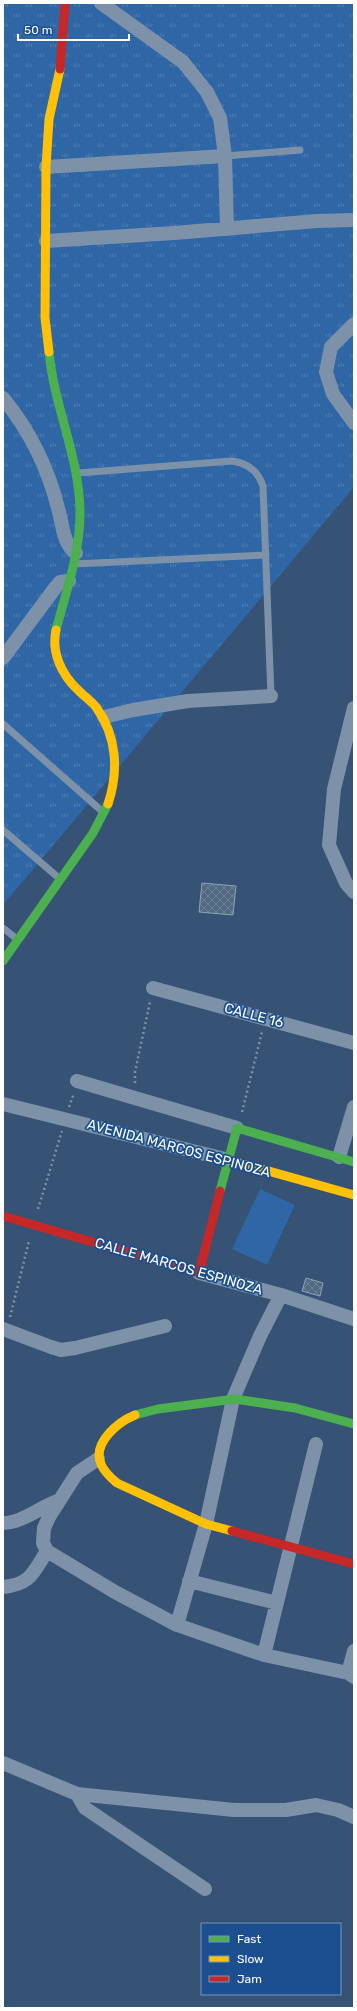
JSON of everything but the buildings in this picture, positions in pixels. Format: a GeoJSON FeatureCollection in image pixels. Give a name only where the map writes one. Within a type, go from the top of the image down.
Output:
{"type":"FeatureCollection","features":[{"type":"Feature","properties":{"kind":"street"},"geometry":{"type":"LineString","coordinates":[[3,960],[19,941],[104,814],[112,795],[116,773],[113,740],[104,717],[64,673],[56,658],[55,635],[75,558],[80,513],[76,473],[51,376],[45,318],[46,167],[49,119],[60,67],[65,3]]}},
{"type":"Feature","properties":{"kind":"street"},"geometry":{"type":"LineString","coordinates":[[101,3],[183,62],[196,76],[207,92],[220,118],[225,156],[227,229]]}},
{"type":"Feature","properties":{"kind":"street"},"geometry":{"type":"LineString","coordinates":[[46,167],[225,156]]}},
{"type":"Feature","properties":{"kind":"street"},"geometry":{"type":"LineString","coordinates":[[46,241],[227,229],[317,221],[354,220]]}},
{"type":"Feature","properties":{"kind":"street"},"geometry":{"type":"LineString","coordinates":[[354,324],[330,347],[326,372],[333,394],[354,423]]}},
{"type":"Feature","properties":{"kind":"street"},"geometry":{"type":"LineString","coordinates":[[3,398],[16,414],[38,452],[54,494],[65,538],[75,558]]}},
{"type":"Feature","properties":{"kind":"street"},"geometry":{"type":"LineString","coordinates":[[3,658],[60,582],[69,581]]}},
{"type":"Feature","properties":{"kind":"street"},"geometry":{"type":"LineString","coordinates":[[104,717],[134,710],[188,701],[271,696]]}},
{"type":"Feature","properties":{"kind":"street"},"geometry":{"type":"LineString","coordinates":[[354,708],[334,789],[329,845],[346,883],[354,892]]}},
{"type":"Feature","properties":{"kind":"street","name":"CALLE 16"},"geometry":{"type":"LineString","coordinates":[[153,988],[354,1043]]}},
{"type":"Feature","properties":{"kind":"street"},"geometry":{"type":"LineString","coordinates":[[77,1081],[354,1162]]}},
{"type":"Feature","properties":{"kind":"street","name":"AVENIDA MARCOS ESPINOZA"},"geometry":{"type":"LineString","coordinates":[[3,1104],[66,1118],[229,1160],[354,1195]]}},
{"type":"Feature","properties":{"kind":"street"},"geometry":{"type":"LineString","coordinates":[[339,1157],[354,1107]]}},
{"type":"Feature","properties":{"kind":"street"},"geometry":{"type":"LineString","coordinates":[[199,1273],[237,1128]]}},
{"type":"Feature","properties":{"kind":"street","name":"CALLE MARCOS ESPINOZA"},"geometry":{"type":"LineString","coordinates":[[3,1216],[199,1273],[281,1295],[354,1319]]}},
{"type":"Feature","properties":{"kind":"street"},"geometry":{"type":"LineString","coordinates":[[177,1625],[206,1524],[233,1399],[260,1336],[281,1295]]}},
{"type":"Feature","properties":{"kind":"street"},"geometry":{"type":"LineString","coordinates":[[5,1330],[61,1350],[165,1326]]}},
{"type":"Feature","properties":{"kind":"street"},"geometry":{"type":"LineString","coordinates":[[354,1424],[316,1412],[280,1405],[233,1399],[150,1410],[130,1416],[118,1423],[99,1447],[98,1459],[107,1474],[117,1483],[206,1524],[354,1564]]}},
{"type":"Feature","properties":{"kind":"street"},"geometry":{"type":"LineString","coordinates":[[264,1655],[316,1444]]}},
{"type":"Feature","properties":{"kind":"street"},"geometry":{"type":"LineString","coordinates":[[98,1459],[77,1473],[58,1501],[44,1528],[43,1543],[47,1551],[116,1592],[177,1625],[264,1655],[351,1675],[354,1651]]}},
{"type":"Feature","properties":{"kind":"street"},"geometry":{"type":"LineString","coordinates":[[3,1523],[25,1518],[43,1506],[58,1501]]}},
{"type":"Feature","properties":{"kind":"street"},"geometry":{"type":"LineString","coordinates":[[3,1587],[18,1586],[29,1578],[47,1551]]}},
{"type":"Feature","properties":{"kind":"street"},"geometry":{"type":"LineString","coordinates":[[190,1581],[277,1603]]}},
{"type":"Feature","properties":{"kind":"street"},"geometry":{"type":"LineString","coordinates":[[3,1763],[77,1794],[234,1810],[286,1810],[316,1806],[338,1810],[354,1817]]}},
{"type":"Feature","properties":{"kind":"street"},"geometry":{"type":"LineString","coordinates":[[77,1794],[85,1808],[205,1889]]}},
{"type":"Feature","properties":{"kind":"lane"},"geometry":{"type":"LineString","coordinates":[[225,156],[300,150]]}},
{"type":"Feature","properties":{"kind":"lane"},"geometry":{"type":"LineString","coordinates":[[76,473],[232,461],[248,465],[258,475],[264,486],[271,696]]}},
{"type":"Feature","properties":{"kind":"lane"},"geometry":{"type":"LineString","coordinates":[[75,558],[266,555]]}},
{"type":"Feature","properties":{"kind":"lane"},"geometry":{"type":"LineString","coordinates":[[3,724],[104,814]]}},
{"type":"Feature","properties":{"kind":"lane"},"geometry":{"type":"LineString","coordinates":[[3,830],[60,880]]}},
{"type":"Feature","properties":{"kind":"lane"},"geometry":{"type":"LineString","coordinates":[[3,928],[19,941]]}},
{"type":"Feature","properties":{"kind":"path"},"geometry":{"type":"LineString","coordinates":[[134,1098],[135,1072],[153,988]]}},
{"type":"Feature","properties":{"kind":"path"},"geometry":{"type":"LineString","coordinates":[[237,1128],[266,1018]]}},
{"type":"Feature","properties":{"kind":"path"},"geometry":{"type":"LineString","coordinates":[[5,1330],[33,1225],[77,1081]]}},
{"type":"Feature","properties":{"kind":"green space"},"geometry":{"type":"Polygon","coordinates":[[[3,3],[354,3],[354,487],[3,905],[3,3]]]}},
{"type":"Feature","properties":{"kind":"green space"},"geometry":{"type":"Polygon","coordinates":[[[260,1189],[295,1205],[267,1265],[232,1249],[260,1189]]]}},
{"type":"Feature","properties":{"kind":"traffic: fast"},"geometry":{"type":"LineString","coordinates":[[49,352],[56,393],[76,472],[80,513],[78,543],[75,558],[56,630]]}},
{"type":"Feature","properties":{"kind":"traffic: fast"},"geometry":{"type":"LineString","coordinates":[[3,961],[93,833],[108,804]]}},
{"type":"Feature","properties":{"kind":"traffic: fast"},"geometry":{"type":"LineString","coordinates":[[220,1191],[237,1128],[354,1162]]}},
{"type":"Feature","properties":{"kind":"traffic: fast"},"geometry":{"type":"LineString","coordinates":[[135,1415],[158,1409],[235,1399],[295,1408],[354,1424]]}},
{"type":"Feature","properties":{"kind":"traffic: slow"},"geometry":{"type":"LineString","coordinates":[[49,352],[45,318],[46,167],[49,119],[60,69]]}},
{"type":"Feature","properties":{"kind":"traffic: slow"},"geometry":{"type":"LineString","coordinates":[[56,630],[55,647],[59,663],[72,684],[96,707],[103,718],[112,742],[115,766],[112,792],[108,804]]}},
{"type":"Feature","properties":{"kind":"traffic: slow"},"geometry":{"type":"LineString","coordinates":[[229,1160],[354,1195]]}},
{"type":"Feature","properties":{"kind":"traffic: slow"},"geometry":{"type":"LineString","coordinates":[[135,1415],[114,1428],[103,1441],[100,1448],[99,1456],[102,1467],[110,1477],[117,1483],[206,1524],[232,1531]]}},
{"type":"Feature","properties":{"kind":"traffic: jam"},"geometry":{"type":"LineString","coordinates":[[60,69],[65,3]]}},
{"type":"Feature","properties":{"kind":"traffic: jam"},"geometry":{"type":"LineString","coordinates":[[3,1216],[199,1273],[220,1191]]}},
{"type":"Feature","properties":{"kind":"traffic: jam"},"geometry":{"type":"LineString","coordinates":[[232,1531],[354,1564]]}}]}
